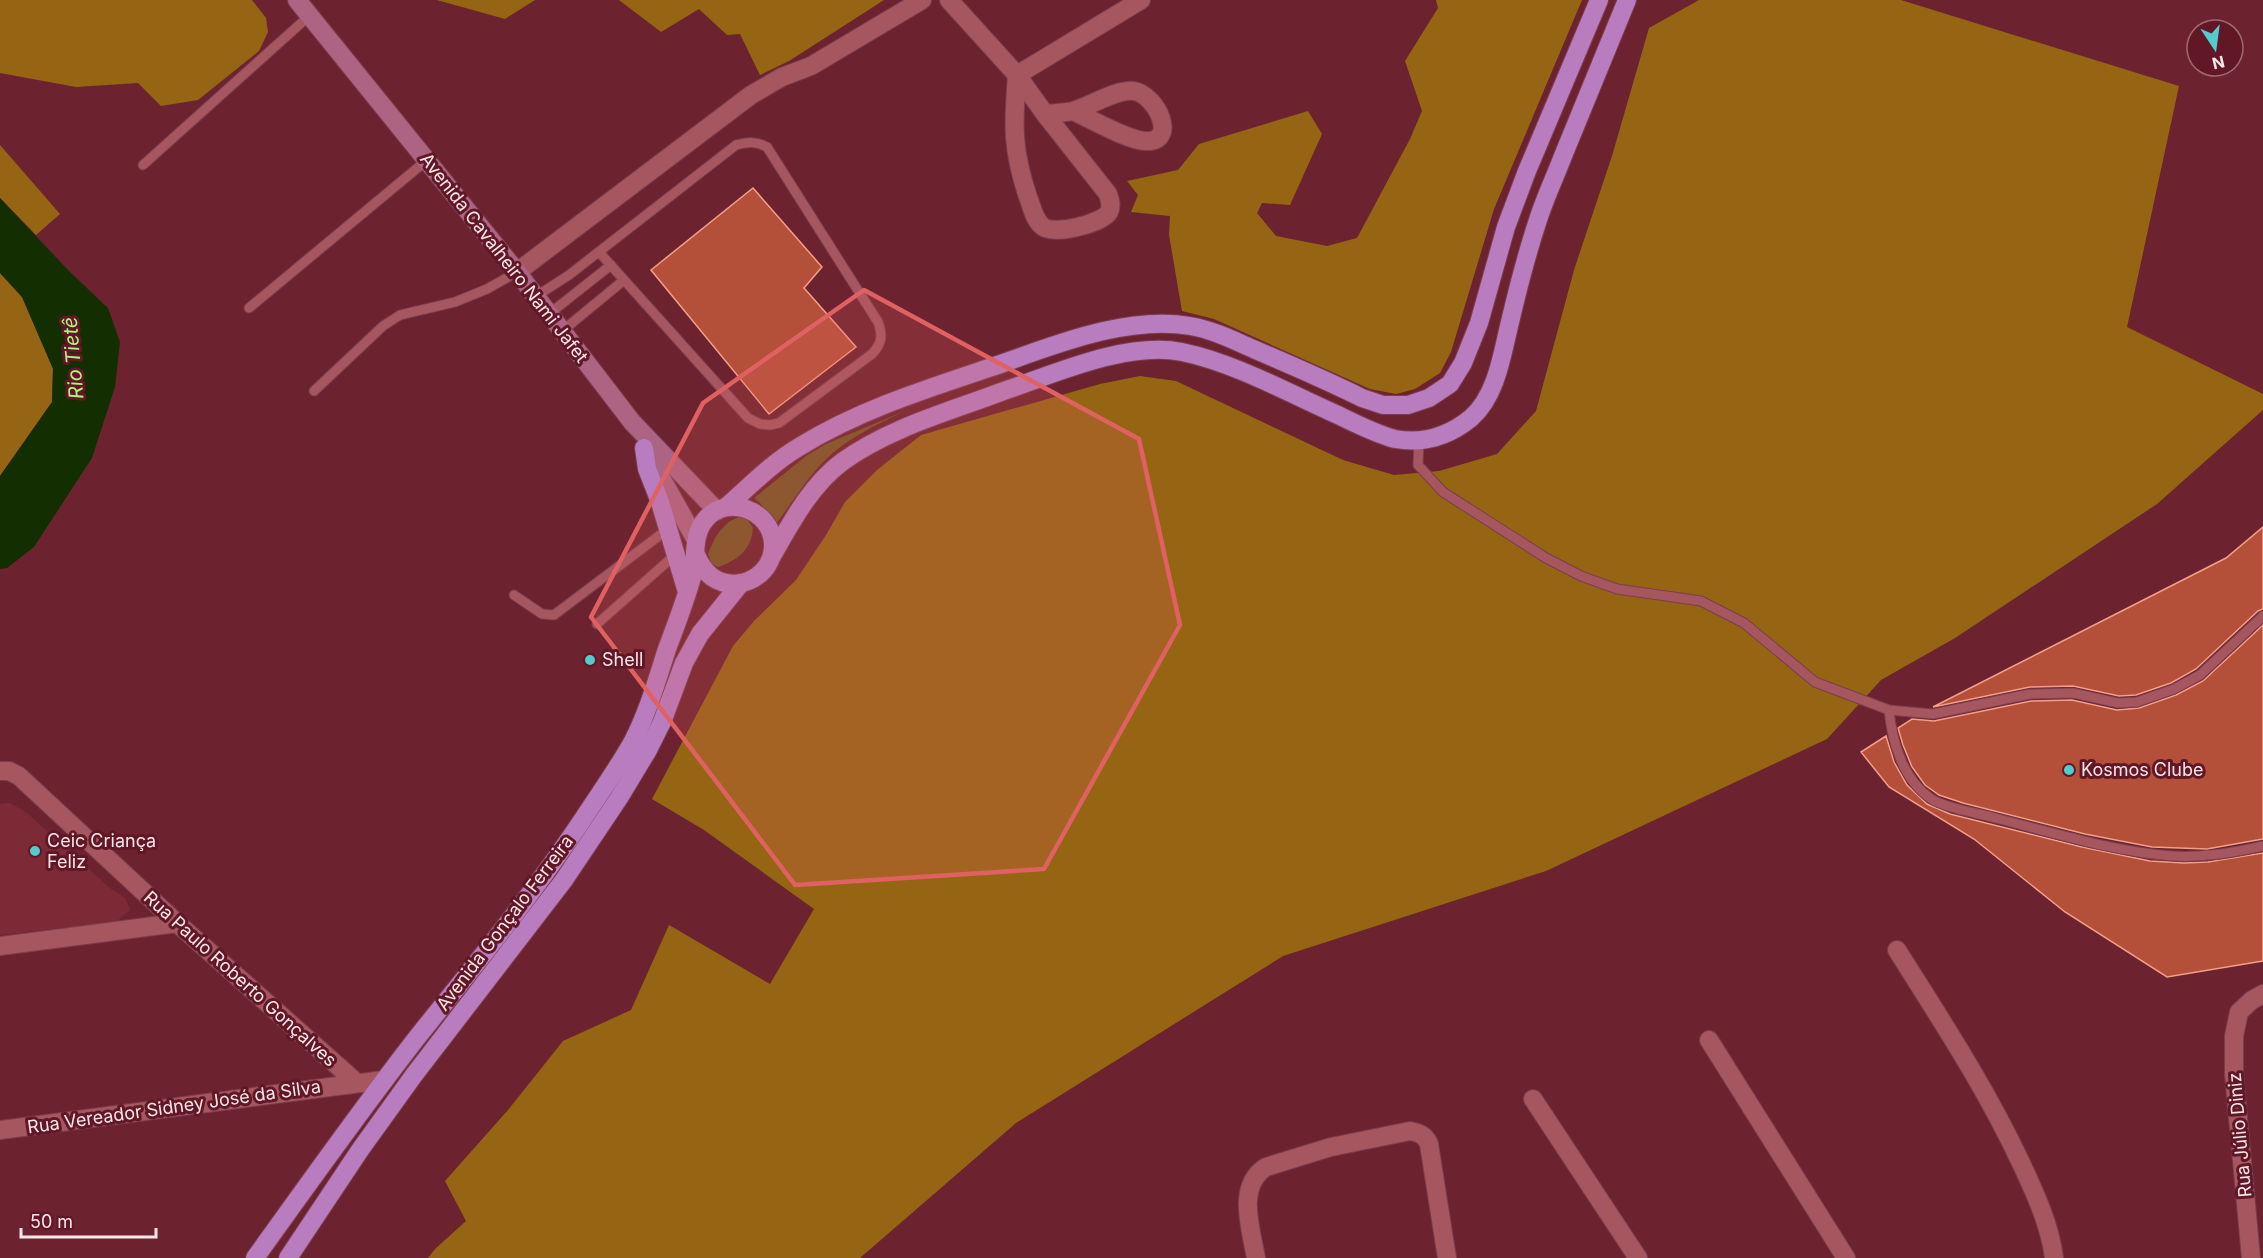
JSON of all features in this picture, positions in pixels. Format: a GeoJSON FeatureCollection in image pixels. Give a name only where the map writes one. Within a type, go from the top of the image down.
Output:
{"type":"FeatureCollection","features":[{"type":"Feature","properties":{"kind":"highway"},"geometry":{"type":"LineString","coordinates":[[1599,0],[1554,105],[1506,227],[1479,323],[1463,363],[1450,384],[1429,398],[1408,405],[1383,405],[1362,398],[1222,335],[1191,326],[1139,325],[1105,332],[1052,346],[888,402],[800,446],[777,462],[721,509],[706,518],[699,528],[696,548],[703,568],[713,578],[727,583],[741,583],[759,575],[799,508],[841,463],[914,423],[1071,368],[1140,351],[1180,352],[1222,364],[1368,429],[1396,439],[1438,438],[1455,431],[1474,416],[1489,394],[1538,220],[1627,0]]}},
{"type":"Feature","properties":{"kind":"highway"},"geometry":{"type":"LineString","coordinates":[[644,448],[647,469],[660,502],[687,593]]}},
{"type":"Feature","properties":{"kind":"highway"},"geometry":{"type":"LineString","coordinates":[[721,509],[746,509],[763,519],[772,536],[771,556]]}},
{"type":"Feature","properties":{"kind":"highway","name":"Avenida Gonçalo Ferreira"},"geometry":{"type":"LineString","coordinates":[[255,1258],[384,1080],[556,859],[608,782],[633,740],[645,713],[687,593],[696,548]]}},
{"type":"Feature","properties":{"kind":"highway","name":"Avenida Gonçalo Ferreira"},"geometry":{"type":"LineString","coordinates":[[288,1258],[360,1150],[421,1066],[564,880],[613,807],[648,750],[662,722],[684,663],[700,634],[741,583]]}},
{"type":"Feature","properties":{"kind":"main road","name":"Avenida Cavalheiro Nami Jafet"},"geometry":{"type":"LineString","coordinates":[[297,0],[517,272],[632,422],[721,509]]}},
{"type":"Feature","properties":{"kind":"main road"},"geometry":{"type":"LineString","coordinates":[[632,422],[696,548]]}},
{"type":"Feature","properties":{"kind":"street"},"geometry":{"type":"LineString","coordinates":[[517,272],[751,95],[782,77],[812,66],[922,0]]}},
{"type":"Feature","properties":{"kind":"street"},"geometry":{"type":"LineString","coordinates":[[949,0],[1017,75],[1108,194],[1111,202],[1110,210],[1104,217],[1057,232],[1048,231],[1040,225],[1017,165],[1013,120],[1017,75]]}},
{"type":"Feature","properties":{"kind":"street"},"geometry":{"type":"LineString","coordinates":[[1017,75],[1141,0]]}},
{"type":"Feature","properties":{"kind":"street"},"geometry":{"type":"LineString","coordinates":[[1045,114],[1073,111]]}},
{"type":"Feature","properties":{"kind":"street","name":"Rua Paulo Roberto Gonçalves"},"geometry":{"type":"LineString","coordinates":[[0,771],[15,772],[177,923],[357,1083]]}},
{"type":"Feature","properties":{"kind":"street"},"geometry":{"type":"LineString","coordinates":[[0,946],[177,923]]}},
{"type":"Feature","properties":{"kind":"street"},"geometry":{"type":"LineString","coordinates":[[1897,950],[1968,1061],[2006,1131],[2036,1195],[2054,1258]]}},
{"type":"Feature","properties":{"kind":"street","name":"Rua Júlio Diniz"},"geometry":{"type":"LineString","coordinates":[[2251,1258],[2234,1074],[2234,1036],[2239,1012],[2263,994]]}},
{"type":"Feature","properties":{"kind":"street"},"geometry":{"type":"LineString","coordinates":[[1709,1040],[1846,1258]]}},
{"type":"Feature","properties":{"kind":"street","name":"Rua Vereador Sidney José da Silva"},"geometry":{"type":"LineString","coordinates":[[0,1130],[384,1080]]}},
{"type":"Feature","properties":{"kind":"street"},"geometry":{"type":"LineString","coordinates":[[1533,1100],[1638,1258]]}},
{"type":"Feature","properties":{"kind":"street"},"geometry":{"type":"LineString","coordinates":[[1256,1258],[1248,1206],[1251,1182],[1256,1173],[1266,1167],[1330,1148],[1400,1132],[1420,1133],[1429,1144],[1447,1258]]}},
{"type":"Feature","properties":{"kind":"lane"},"geometry":{"type":"LineString","coordinates":[[143,165],[309,16]]}},
{"type":"Feature","properties":{"kind":"lane"},"geometry":{"type":"LineString","coordinates":[[535,297],[599,252],[736,145],[759,142],[767,147],[878,322],[882,334],[880,345],[872,354],[779,423],[770,426],[760,424],[748,418],[726,395],[599,252]]}},
{"type":"Feature","properties":{"kind":"lane"},"geometry":{"type":"LineString","coordinates":[[249,308],[427,159]]}},
{"type":"Feature","properties":{"kind":"lane"},"geometry":{"type":"LineString","coordinates":[[549,315],[611,265]]}},
{"type":"Feature","properties":{"kind":"lane"},"geometry":{"type":"LineString","coordinates":[[314,392],[383,326],[399,315],[455,302],[487,290],[517,272]]}},
{"type":"Feature","properties":{"kind":"lane"},"geometry":{"type":"LineString","coordinates":[[561,332],[624,280]]}},
{"type":"Feature","properties":{"kind":"lane"},"geometry":{"type":"LineString","coordinates":[[1419,440],[1418,465],[1443,492],[1546,558],[1581,576],[1617,589],[1701,601],[1744,623],[1815,682],[1889,710],[1933,714],[2030,694],[2073,693],[2118,703],[2137,702],[2174,689],[2200,675],[2263,616]]}},
{"type":"Feature","properties":{"kind":"lane"},"geometry":{"type":"LineString","coordinates":[[514,594],[542,614],[554,615],[668,529]]}},
{"type":"Feature","properties":{"kind":"lane"},"geometry":{"type":"LineString","coordinates":[[597,624],[676,554]]}},
{"type":"Feature","properties":{"kind":"lane"},"geometry":{"type":"LineString","coordinates":[[1889,710],[1891,727],[1907,773],[1931,799],[1959,809],[2114,847],[2172,856],[2205,856],[2263,846]]}},
{"type":"Feature","properties":{"kind":"highlighted area"},"geometry":{"type":"Polygon","coordinates":[[[864,290],[1139,439],[1180,625],[1044,869],[795,885],[591,617],[703,403],[864,290]]]}},
{"type":"Feature","properties":{"kind":"shaded area"},"geometry":{"type":"Polygon","coordinates":[[[0,0],[252,0],[266,18],[268,32],[259,51],[198,100],[161,106],[138,83],[76,87],[0,73],[0,0]]]}},
{"type":"Feature","properties":{"kind":"shaded area"},"geometry":{"type":"Polygon","coordinates":[[[437,0],[535,0],[505,19],[437,0]]]}},
{"type":"Feature","properties":{"kind":"shaded area"},"geometry":{"type":"Polygon","coordinates":[[[619,0],[884,0],[789,61],[760,75],[740,34],[727,35],[699,9],[661,32],[619,0]]]}},
{"type":"Feature","properties":{"kind":"shaded area"},"geometry":{"type":"Polygon","coordinates":[[[1436,0],[1582,0],[1494,209],[1451,352],[1440,373],[1415,389],[1396,394],[1370,389],[1214,319],[1182,311],[1169,235],[1170,216],[1131,212],[1138,195],[1127,181],[1178,170],[1199,144],[1308,111],[1322,134],[1290,205],[1262,203],[1257,213],[1276,236],[1327,246],[1357,238],[1410,139],[1422,111],[1405,61],[1438,8],[1436,0]]]}},
{"type":"Feature","properties":{"kind":"shaded area"},"geometry":{"type":"Polygon","coordinates":[[[1699,0],[1901,0],[2179,86],[2127,327],[2263,394],[2263,410],[2157,504],[1955,638],[1881,680],[1827,739],[1546,871],[1283,956],[1016,1123],[860,1258],[428,1258],[466,1221],[445,1181],[508,1110],[563,1041],[631,1010],[669,925],[770,984],[814,909],[704,830],[652,799],[733,646],[754,621],[796,580],[845,502],[877,470],[921,435],[1100,384],[1140,376],[1176,381],[1343,460],[1394,475],[1439,471],[1497,454],[1536,411],[1574,270],[1612,156],[1649,28],[1699,0]]]}},
{"type":"Feature","properties":{"kind":"shaded area"},"geometry":{"type":"Polygon","coordinates":[[[0,145],[60,214],[36,235],[0,198],[0,145]]]}},
{"type":"Feature","properties":{"kind":"shaded area"},"geometry":{"type":"Polygon","coordinates":[[[0,273],[22,297],[53,368],[52,402],[0,476],[0,273]]]}},
{"type":"Feature","properties":{"kind":"shaded area"},"geometry":{"type":"Polygon","coordinates":[[[907,410],[860,434],[834,452],[810,477],[776,524],[754,498],[806,456],[826,444],[907,410]]]}},
{"type":"Feature","properties":{"kind":"shaded area"},"geometry":{"type":"Polygon","coordinates":[[[739,517],[747,519],[753,528],[750,542],[732,561],[718,567],[712,564],[708,554],[710,548],[723,527],[739,517]]]}},
{"type":"Feature","properties":{"kind":"shaded area","name":"Ceic Criança Feliz"},"geometry":{"type":"Polygon","coordinates":[[[10,803],[27,813],[111,889],[125,898],[130,910],[116,922],[0,935],[0,804],[10,803]]]}},
{"type":"Feature","properties":{"kind":"water","name":"Rio Tietê"},"geometry":{"type":"Polygon","coordinates":[[[0,198],[69,271],[108,308],[120,342],[115,387],[92,458],[34,547],[7,568],[0,569],[0,476],[52,402],[53,369],[22,297],[0,273],[0,198]]]}},
{"type":"Feature","properties":{"kind":"building"},"geometry":{"type":"Polygon","coordinates":[[[753,188],[822,267],[804,288],[856,347],[769,414],[651,270],[753,188]]]}},
{"type":"Feature","properties":{"kind":"building"},"geometry":{"type":"Polygon","coordinates":[[[2263,527],[2263,609],[2258,611],[2196,669],[2171,683],[2136,695],[2119,696],[2073,686],[2030,687],[1933,707],[2226,558],[2263,527]]]}},
{"type":"Feature","properties":{"kind":"building"},"geometry":{"type":"Polygon","coordinates":[[[2263,625],[2263,839],[2207,849],[2152,847],[2085,834],[1963,803],[1939,795],[1925,785],[1912,767],[1903,745],[1898,728],[1912,719],[1934,721],[2031,701],[2072,700],[2117,710],[2139,708],[2176,695],[2203,681],[2263,625]]]}},
{"type":"Feature","properties":{"kind":"building"},"geometry":{"type":"Polygon","coordinates":[[[1886,736],[1894,762],[1907,785],[1927,804],[1950,814],[2082,847],[2150,861],[2208,862],[2263,853],[2263,961],[2167,977],[2065,912],[1974,839],[1889,787],[1861,752],[1886,736]]]}},
{"type":"Feature","properties":{"kind":"place","name":"Shell"},"geometry":{"type":"Point","coordinates":[590,660]}},
{"type":"Feature","properties":{"kind":"place","name":"Kosmos Clube"},"geometry":{"type":"Point","coordinates":[2069,770]}},
{"type":"Feature","properties":{"kind":"place","name":"Ceic Criança Feliz"},"geometry":{"type":"Point","coordinates":[35,851]}}]}
